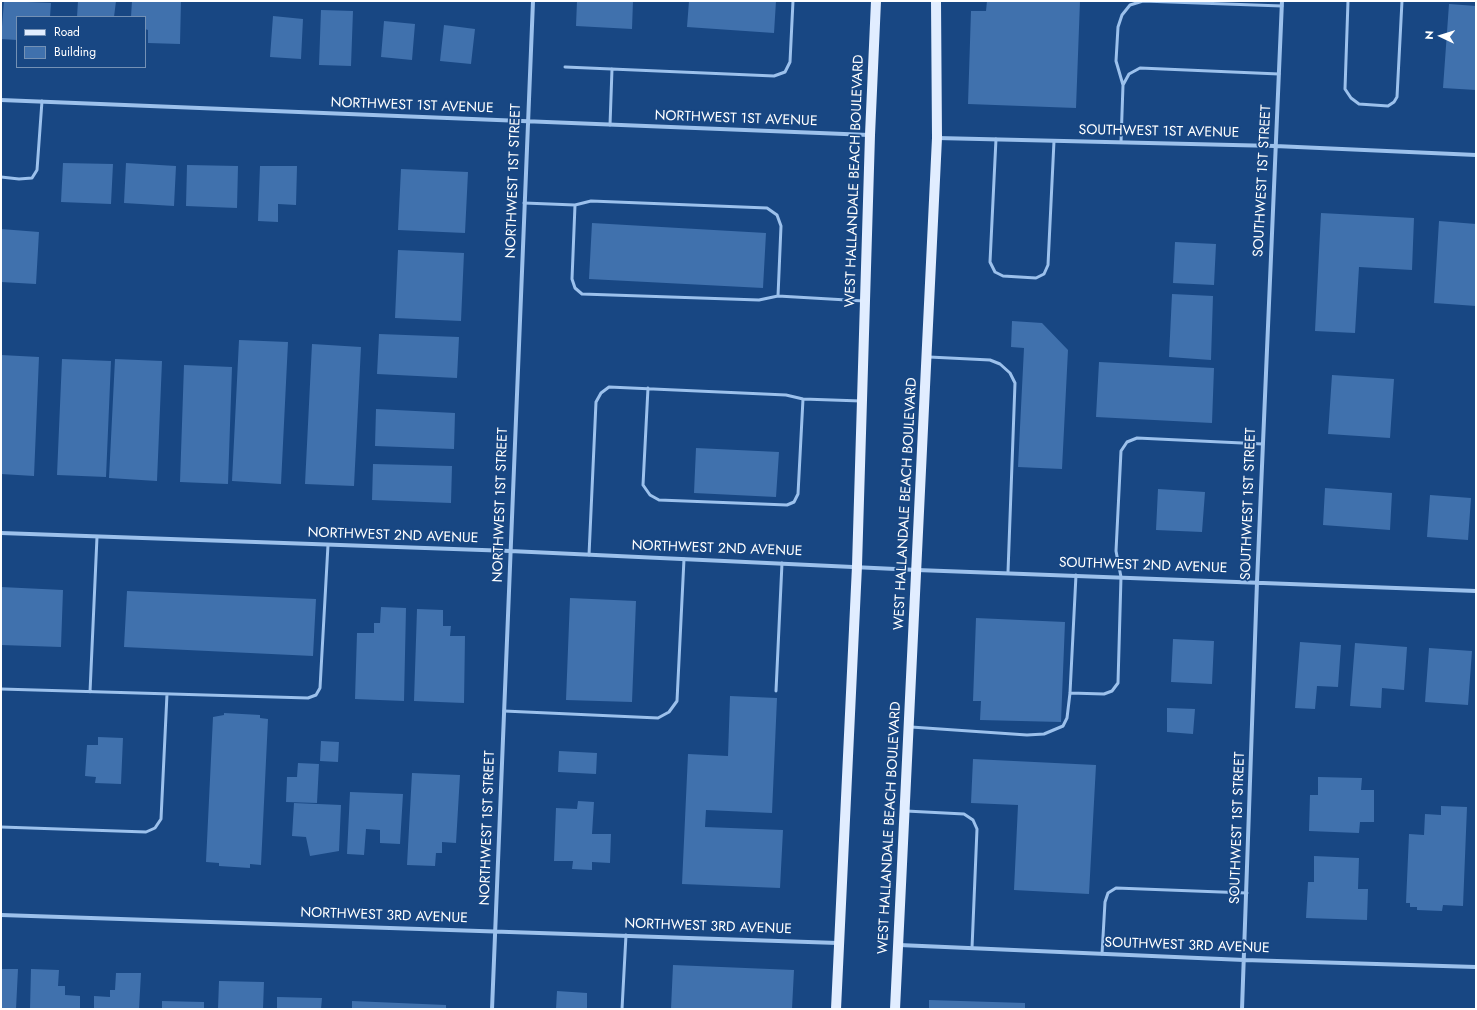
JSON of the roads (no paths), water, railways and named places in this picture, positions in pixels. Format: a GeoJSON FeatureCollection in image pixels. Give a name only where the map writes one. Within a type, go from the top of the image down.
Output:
{"type":"FeatureCollection","features":[{"type":"Feature","properties":{"kind":"main road","name":"WEST HALLANDALE BEACH BOULEVARD"},"geometry":{"type":"LineString","coordinates":[[836,1009],[857,566],[870,135],[876,1]]}},
{"type":"Feature","properties":{"kind":"main road","name":"WEST HALLANDALE BEACH BOULEVARD"},"geometry":{"type":"LineString","coordinates":[[895,1009],[937,138],[936,1]]}},
{"type":"Feature","properties":{"kind":"street","name":"NORTHWEST 1ST STREET"},"geometry":{"type":"LineString","coordinates":[[492,1009],[533,1]]}},
{"type":"Feature","properties":{"kind":"street","name":"SOUTHWEST 1ST STREET"},"geometry":{"type":"LineString","coordinates":[[1242,1009],[1257,582],[1282,1]]}},
{"type":"Feature","properties":{"kind":"street","name":"NORTHWEST 1ST AVENUE"},"geometry":{"type":"LineString","coordinates":[[1,100],[870,135]]}},
{"type":"Feature","properties":{"kind":"street","name":"SOUTHWEST 1ST AVENUE"},"geometry":{"type":"LineString","coordinates":[[937,138],[1275,146],[1476,155]]}},
{"type":"Feature","properties":{"kind":"street","name":"NORTHWEST 2ND AVENUE"},"geometry":{"type":"LineString","coordinates":[[1,533],[510,551],[857,566]]}},
{"type":"Feature","properties":{"kind":"street","name":"SOUTHWEST 2ND AVENUE"},"geometry":{"type":"LineString","coordinates":[[857,566],[917,570],[1008,572],[1476,591]]}},
{"type":"Feature","properties":{"kind":"street","name":"NORTHWEST 3RD AVENUE"},"geometry":{"type":"LineString","coordinates":[[1,915],[495,930],[838,943]]}},
{"type":"Feature","properties":{"kind":"street","name":"SOUTHWEST 3RD AVENUE"},"geometry":{"type":"LineString","coordinates":[[898,945],[1244,960],[1476,967]]}},
{"type":"Feature","properties":{"kind":"lane"},"geometry":{"type":"LineString","coordinates":[[565,67],[774,76],[785,72],[790,62],[793,1]]}},
{"type":"Feature","properties":{"kind":"lane"},"geometry":{"type":"LineString","coordinates":[[1121,142],[1123,85],[1116,62],[1118,27],[1122,15],[1130,5],[1143,1],[1282,6]]}},
{"type":"Feature","properties":{"kind":"lane"},"geometry":{"type":"LineString","coordinates":[[1348,1],[1345,89],[1350,98],[1359,104],[1388,106],[1398,97],[1402,1]]}},
{"type":"Feature","properties":{"kind":"lane"},"geometry":{"type":"LineString","coordinates":[[1123,85],[1129,74],[1140,68],[1278,74]]}},
{"type":"Feature","properties":{"kind":"lane"},"geometry":{"type":"LineString","coordinates":[[610,125],[612,69]]}},
{"type":"Feature","properties":{"kind":"lane"},"geometry":{"type":"LineString","coordinates":[[1,177],[32,178],[37,170],[42,101]]}},
{"type":"Feature","properties":{"kind":"lane"},"geometry":{"type":"LineString","coordinates":[[996,139],[990,262],[995,272],[1003,276],[1036,278],[1044,274],[1048,265],[1054,141]]}},
{"type":"Feature","properties":{"kind":"lane"},"geometry":{"type":"LineString","coordinates":[[524,203],[575,205],[591,201],[767,208],[777,214],[781,226],[778,296]]}},
{"type":"Feature","properties":{"kind":"lane"},"geometry":{"type":"LineString","coordinates":[[575,205],[572,279],[575,288],[582,294],[759,300],[778,296],[865,301]]}},
{"type":"Feature","properties":{"kind":"lane"},"geometry":{"type":"LineString","coordinates":[[927,357],[990,360],[1000,364],[1010,373],[1015,383],[1008,572]]}},
{"type":"Feature","properties":{"kind":"lane"},"geometry":{"type":"LineString","coordinates":[[589,555],[596,402],[601,393],[609,387],[786,395],[803,399],[862,401]]}},
{"type":"Feature","properties":{"kind":"lane"},"geometry":{"type":"LineString","coordinates":[[648,388],[643,485],[650,495],[659,500],[787,506],[794,502],[798,494],[803,399]]}},
{"type":"Feature","properties":{"kind":"lane"},"geometry":{"type":"LineString","coordinates":[[1070,693],[1104,694],[1112,691],[1118,683],[1122,577],[1116,551],[1121,451],[1127,442],[1137,438],[1263,444]]}},
{"type":"Feature","properties":{"kind":"lane"},"geometry":{"type":"LineString","coordinates":[[90,692],[97,537]]}},
{"type":"Feature","properties":{"kind":"lane"},"geometry":{"type":"LineString","coordinates":[[1,689],[308,698],[316,695],[320,688],[328,545]]}},
{"type":"Feature","properties":{"kind":"lane"},"geometry":{"type":"LineString","coordinates":[[504,711],[658,718],[669,712],[676,701],[684,559]]}},
{"type":"Feature","properties":{"kind":"lane"},"geometry":{"type":"LineString","coordinates":[[776,690],[782,563]]}},
{"type":"Feature","properties":{"kind":"lane"},"geometry":{"type":"LineString","coordinates":[[909,727],[1027,735],[1044,734],[1063,726],[1067,718],[1070,693],[1076,575]]}},
{"type":"Feature","properties":{"kind":"lane"},"geometry":{"type":"LineString","coordinates":[[1,827],[146,832],[155,828],[161,819],[167,694]]}},
{"type":"Feature","properties":{"kind":"lane"},"geometry":{"type":"LineString","coordinates":[[905,811],[964,814],[973,820],[977,829],[972,948]]}},
{"type":"Feature","properties":{"kind":"lane"},"geometry":{"type":"LineString","coordinates":[[1102,954],[1105,902],[1108,893],[1116,888],[1247,893]]}},
{"type":"Feature","properties":{"kind":"lane"},"geometry":{"type":"LineString","coordinates":[[622,1009],[626,935]]}}]}
